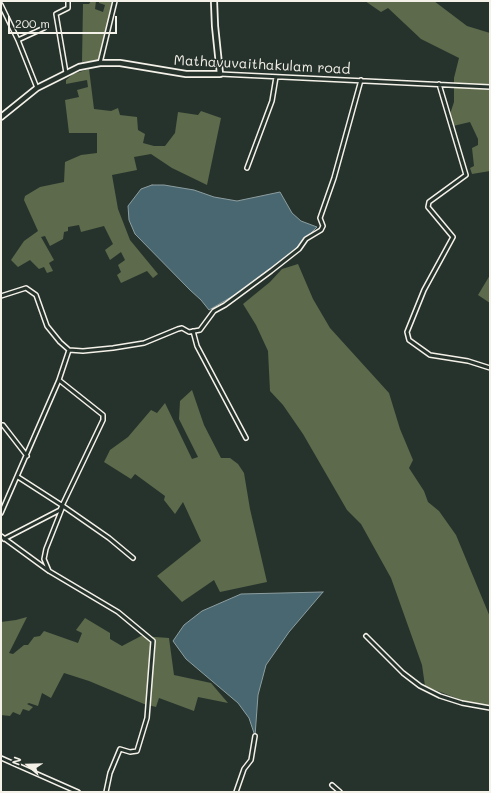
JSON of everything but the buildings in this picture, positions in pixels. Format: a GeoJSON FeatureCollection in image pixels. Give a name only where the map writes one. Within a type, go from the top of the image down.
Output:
{"type":"FeatureCollection","features":[{"type":"Feature","properties":{"kind":"street"},"geometry":{"type":"LineString","coordinates":[[66,74],[56,14],[68,8],[68,1]]}},
{"type":"Feature","properties":{"kind":"street"},"geometry":{"type":"LineString","coordinates":[[100,63],[115,1]]}},
{"type":"Feature","properties":{"kind":"street"},"geometry":{"type":"LineString","coordinates":[[214,1],[220,74]]}},
{"type":"Feature","properties":{"kind":"street"},"geometry":{"type":"LineString","coordinates":[[1,5],[18,40],[38,88]]}},
{"type":"Feature","properties":{"kind":"street"},"geometry":{"type":"LineString","coordinates":[[18,40],[44,28]]}},
{"type":"Feature","properties":{"kind":"street","name":"Mathavuvaithakulam road"},"geometry":{"type":"LineString","coordinates":[[1,118],[38,88],[78,67],[100,63],[142,66],[186,74],[361,80],[490,87]]}},
{"type":"Feature","properties":{"kind":"street"},"geometry":{"type":"LineString","coordinates":[[247,168],[272,101],[276,77]]}},
{"type":"Feature","properties":{"kind":"street"},"geometry":{"type":"LineString","coordinates":[[1,296],[26,288],[36,295],[40,310],[47,326],[60,342],[69,350],[83,351],[113,348],[144,342],[178,329],[194,331],[200,330],[214,311],[225,305],[271,271],[299,249],[306,239],[322,230],[323,226],[320,218],[338,163],[361,80]]}},
{"type":"Feature","properties":{"kind":"street"},"geometry":{"type":"LineString","coordinates":[[439,84],[466,175],[429,202],[428,207],[453,238],[424,290],[407,332],[409,340],[430,355],[468,361],[490,368]]}},
{"type":"Feature","properties":{"kind":"street"},"geometry":{"type":"LineString","coordinates":[[194,331],[197,346],[246,438]]}},
{"type":"Feature","properties":{"kind":"street"},"geometry":{"type":"LineString","coordinates":[[1,513],[59,380],[69,350]]}},
{"type":"Feature","properties":{"kind":"street"},"geometry":{"type":"LineString","coordinates":[[48,571],[44,559],[46,549],[63,506],[96,438],[103,416],[59,380]]}},
{"type":"Feature","properties":{"kind":"street"},"geometry":{"type":"LineString","coordinates":[[1,425],[3,425],[27,456]]}},
{"type":"Feature","properties":{"kind":"street"},"geometry":{"type":"LineString","coordinates":[[18,477],[109,538],[133,558]]}},
{"type":"Feature","properties":{"kind":"street"},"geometry":{"type":"LineString","coordinates":[[63,506],[60,510],[3,537],[48,571],[118,612],[153,641],[148,718],[137,751],[130,752],[120,749],[110,773],[106,792]]}},
{"type":"Feature","properties":{"kind":"street"},"geometry":{"type":"LineString","coordinates":[[366,636],[404,673],[420,686],[440,696],[462,703],[490,708]]}},
{"type":"Feature","properties":{"kind":"street"},"geometry":{"type":"LineString","coordinates":[[236,792],[244,769],[251,760],[255,736]]}},
{"type":"Feature","properties":{"kind":"street"},"geometry":{"type":"LineString","coordinates":[[1,758],[78,792]]}},
{"type":"Feature","properties":{"kind":"street"},"geometry":{"type":"LineString","coordinates":[[332,785],[340,792]]}},
{"type":"Feature","properties":{"kind":"green space"},"geometry":{"type":"Polygon","coordinates":[[[91,1],[96,1],[95,9],[103,12],[105,5],[99,3],[99,1],[113,1],[98,60],[82,62],[83,4],[89,4],[91,1]]]}},
{"type":"Feature","properties":{"kind":"green space"},"geometry":{"type":"Polygon","coordinates":[[[365,1],[434,1],[467,26],[490,33],[490,171],[472,174],[470,168],[474,166],[472,148],[478,145],[478,139],[470,122],[453,126],[450,114],[454,102],[454,78],[459,58],[421,39],[388,8],[381,12],[365,1]]]}},
{"type":"Feature","properties":{"kind":"green space"},"geometry":{"type":"Polygon","coordinates":[[[89,69],[94,109],[111,111],[118,108],[120,115],[137,117],[138,130],[145,134],[143,143],[154,146],[165,146],[175,133],[178,112],[198,115],[201,111],[221,118],[207,185],[172,168],[151,154],[134,157],[137,170],[112,175],[118,209],[130,240],[158,274],[153,278],[147,271],[121,283],[117,275],[121,272],[118,265],[125,260],[121,252],[110,260],[105,250],[113,244],[104,226],[81,232],[79,225],[68,227],[68,231],[64,232],[63,239],[50,246],[45,236],[41,237],[54,260],[49,263],[53,271],[47,273],[44,267],[39,269],[30,260],[18,267],[11,260],[24,241],[38,231],[24,200],[25,196],[40,187],[64,182],[65,162],[81,155],[97,153],[97,133],[69,133],[65,100],[79,97],[77,90],[88,87],[87,80],[66,84],[66,80],[73,74],[89,69]]]}},
{"type":"Feature","properties":{"kind":"green space"},"geometry":{"type":"Polygon","coordinates":[[[298,264],[313,299],[330,328],[389,393],[400,429],[413,460],[409,468],[424,491],[428,502],[439,511],[456,535],[490,617],[490,706],[461,700],[425,686],[422,665],[391,578],[361,524],[347,510],[303,434],[283,405],[270,391],[268,351],[256,325],[243,304],[270,282],[282,269],[298,264]]]}},
{"type":"Feature","properties":{"kind":"green space"},"geometry":{"type":"Polygon","coordinates":[[[490,275],[490,303],[478,295],[490,275]]]}},
{"type":"Feature","properties":{"kind":"green space"},"geometry":{"type":"Polygon","coordinates":[[[192,390],[204,425],[221,458],[230,458],[238,464],[244,473],[250,509],[267,582],[220,592],[214,580],[182,602],[157,576],[201,541],[183,502],[175,514],[164,500],[165,496],[135,474],[131,479],[104,462],[110,450],[128,437],[151,410],[157,413],[165,403],[192,459],[198,457],[179,419],[180,401],[192,390]]]}},
{"type":"Feature","properties":{"kind":"green space"},"geometry":{"type":"Polygon","coordinates":[[[27,617],[9,653],[13,654],[24,645],[28,645],[34,637],[40,636],[44,631],[78,643],[82,633],[76,630],[85,618],[110,633],[110,639],[122,646],[141,636],[169,638],[174,675],[211,683],[228,703],[198,697],[194,711],[159,698],[156,707],[144,704],[89,681],[64,673],[51,698],[42,693],[38,706],[29,703],[27,704],[33,707],[29,711],[23,709],[20,715],[13,712],[10,716],[1,715],[1,622],[27,617]]]}},
{"type":"Feature","properties":{"kind":"water"},"geometry":{"type":"Polygon","coordinates":[[[152,185],[164,185],[194,190],[214,197],[237,201],[280,192],[292,213],[301,221],[317,227],[293,251],[238,293],[209,310],[201,300],[135,234],[129,220],[128,206],[141,189],[152,185]]]}},
{"type":"Feature","properties":{"kind":"water"},"geometry":{"type":"Polygon","coordinates":[[[323,592],[289,632],[266,665],[258,695],[255,736],[249,718],[238,703],[186,659],[173,641],[184,625],[202,611],[241,594],[323,592]]]}}]}
